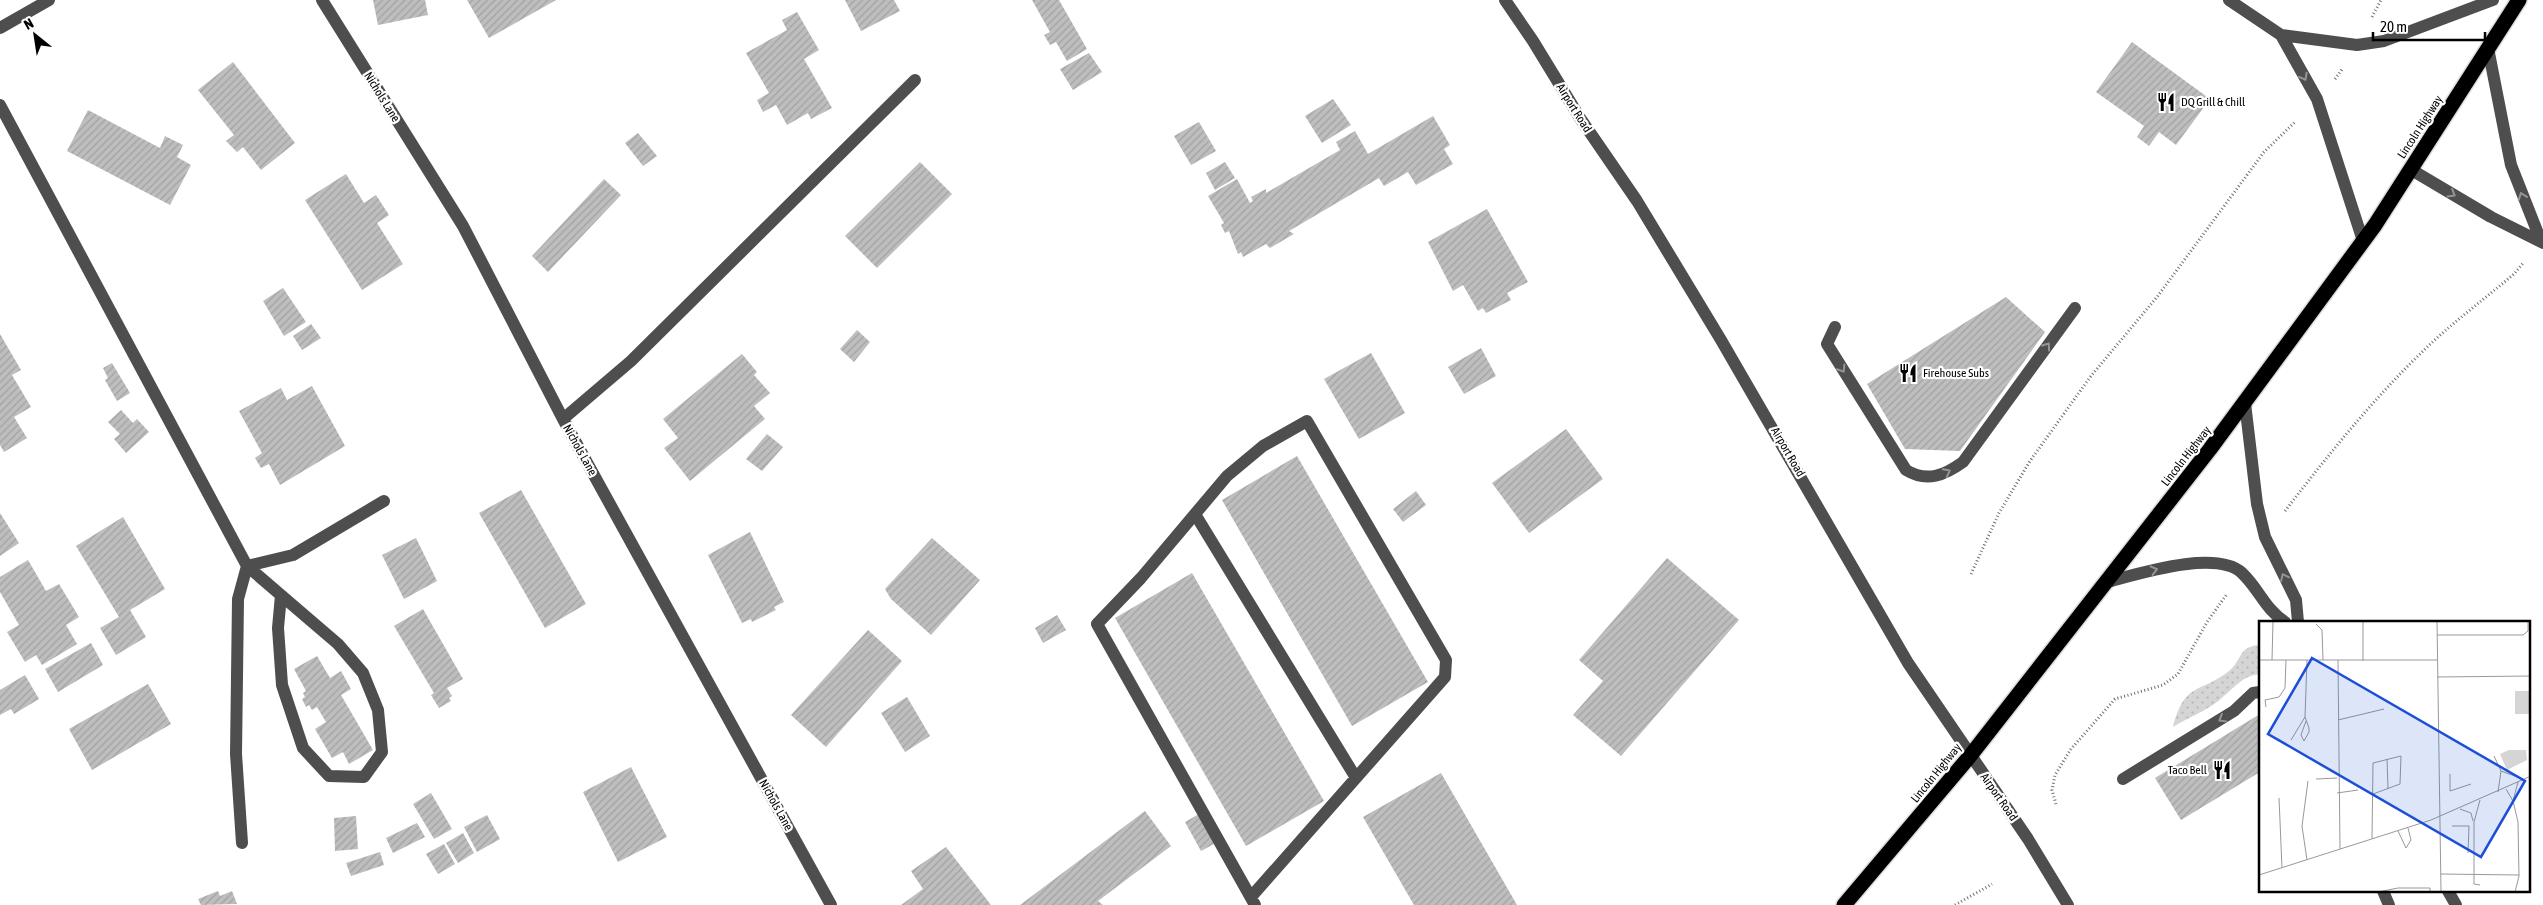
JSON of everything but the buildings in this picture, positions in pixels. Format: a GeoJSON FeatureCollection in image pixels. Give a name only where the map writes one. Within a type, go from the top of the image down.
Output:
{"type":"FeatureCollection","features":[{"type":"Feature","properties":{"kind":"highway","name":"Lincoln Highway"},"geometry":{"type":"LineString","coordinates":[[1844,905],[1970,756],[2107,582],[2244,403],[2363,241],[2519,0]]}},
{"type":"Feature","properties":{"kind":"street"},"geometry":{"type":"LineString","coordinates":[[0,28],[49,0]]}},
{"type":"Feature","properties":{"kind":"street","name":"Nichols Lane"},"geometry":{"type":"LineString","coordinates":[[322,0],[463,226],[563,419],[831,905]]}},
{"type":"Feature","properties":{"kind":"street","name":"Airport Road"},"geometry":{"type":"LineString","coordinates":[[1505,0],[1533,40],[1580,118],[1637,201],[1794,461],[1908,663],[2028,839],[2068,905]]}},
{"type":"Feature","properties":{"kind":"street"},"geometry":{"type":"LineString","coordinates":[[2229,0],[2280,35],[2317,99],[2363,241]]}},
{"type":"Feature","properties":{"kind":"street"},"geometry":{"type":"LineString","coordinates":[[2280,35],[2357,45],[2384,40],[2493,0]]}},
{"type":"Feature","properties":{"kind":"street"},"geometry":{"type":"LineString","coordinates":[[2488,48],[2511,165],[2542,242]]}},
{"type":"Feature","properties":{"kind":"street"},"geometry":{"type":"LineString","coordinates":[[563,419],[631,361],[915,80]]}},
{"type":"Feature","properties":{"kind":"street"},"geometry":{"type":"LineString","coordinates":[[0,105],[247,566],[281,595],[338,644],[363,673],[378,710],[382,752],[364,778],[329,776],[304,748],[282,684],[278,628],[281,595]]}},
{"type":"Feature","properties":{"kind":"street"},"geometry":{"type":"LineString","coordinates":[[2410,169],[2491,217],[2542,242]]}},
{"type":"Feature","properties":{"kind":"street"},"geometry":{"type":"LineString","coordinates":[[1835,327],[1827,344],[1906,470],[1914,475],[1941,476],[1963,462],[2075,308]]}},
{"type":"Feature","properties":{"kind":"street"},"geometry":{"type":"LineString","coordinates":[[2244,403],[2257,504],[2265,537],[2296,600],[2298,621]]}},
{"type":"Feature","properties":{"kind":"street"},"geometry":{"type":"LineString","coordinates":[[1307,421],[1446,660],[1445,677],[1356,778],[1253,901],[1097,624],[1141,578],[1195,514],[1227,476],[1248,458],[1263,446],[1307,421]]}},
{"type":"Feature","properties":{"kind":"street"},"geometry":{"type":"LineString","coordinates":[[247,566],[293,555],[384,501]]}},
{"type":"Feature","properties":{"kind":"street"},"geometry":{"type":"LineString","coordinates":[[1195,514],[1356,778]]}},
{"type":"Feature","properties":{"kind":"street"},"geometry":{"type":"LineString","coordinates":[[2107,582],[2175,565],[2205,562],[2224,566],[2242,572],[2272,614],[2283,621]]}},
{"type":"Feature","properties":{"kind":"street"},"geometry":{"type":"LineString","coordinates":[[242,843],[236,754],[238,600],[247,566]]}},
{"type":"Feature","properties":{"kind":"street"},"geometry":{"type":"LineString","coordinates":[[2123,779],[2234,711],[2253,693],[2259,692]]}},
{"type":"Feature","properties":{"kind":"street"},"geometry":{"type":"LineString","coordinates":[[2383,892],[2389,905]]}},
{"type":"Feature","properties":{"kind":"street"},"geometry":{"type":"LineString","coordinates":[[2449,892],[2456,905]]}},
{"type":"Feature","properties":{"kind":"path"},"geometry":{"type":"LineString","coordinates":[[1971,574],[1999,513],[2030,461],[2091,376],[2157,297],[2264,152],[2340,73],[2380,0]]}},
{"type":"Feature","properties":{"kind":"path"},"geometry":{"type":"LineString","coordinates":[[1955,905],[1992,884]]}},
{"type":"Feature","properties":{"kind":"shaded area"},"geometry":{"type":"Polygon","coordinates":[[[2259,645],[2259,674],[2245,679],[2213,705],[2173,727],[2178,712],[2188,695],[2229,671],[2244,651],[2259,645]]]}},
{"type":"Feature","properties":{"kind":"place","name":"DQ Grill & Chill"},"geometry":{"type":"Point","coordinates":[2166,102]}},
{"type":"Feature","properties":{"kind":"place","name":"Firehouse Subs"},"geometry":{"type":"Point","coordinates":[1908,373]}},
{"type":"Feature","properties":{"kind":"place","name":"Taco Bell"},"geometry":{"type":"Point","coordinates":[2222,770]}}]}
